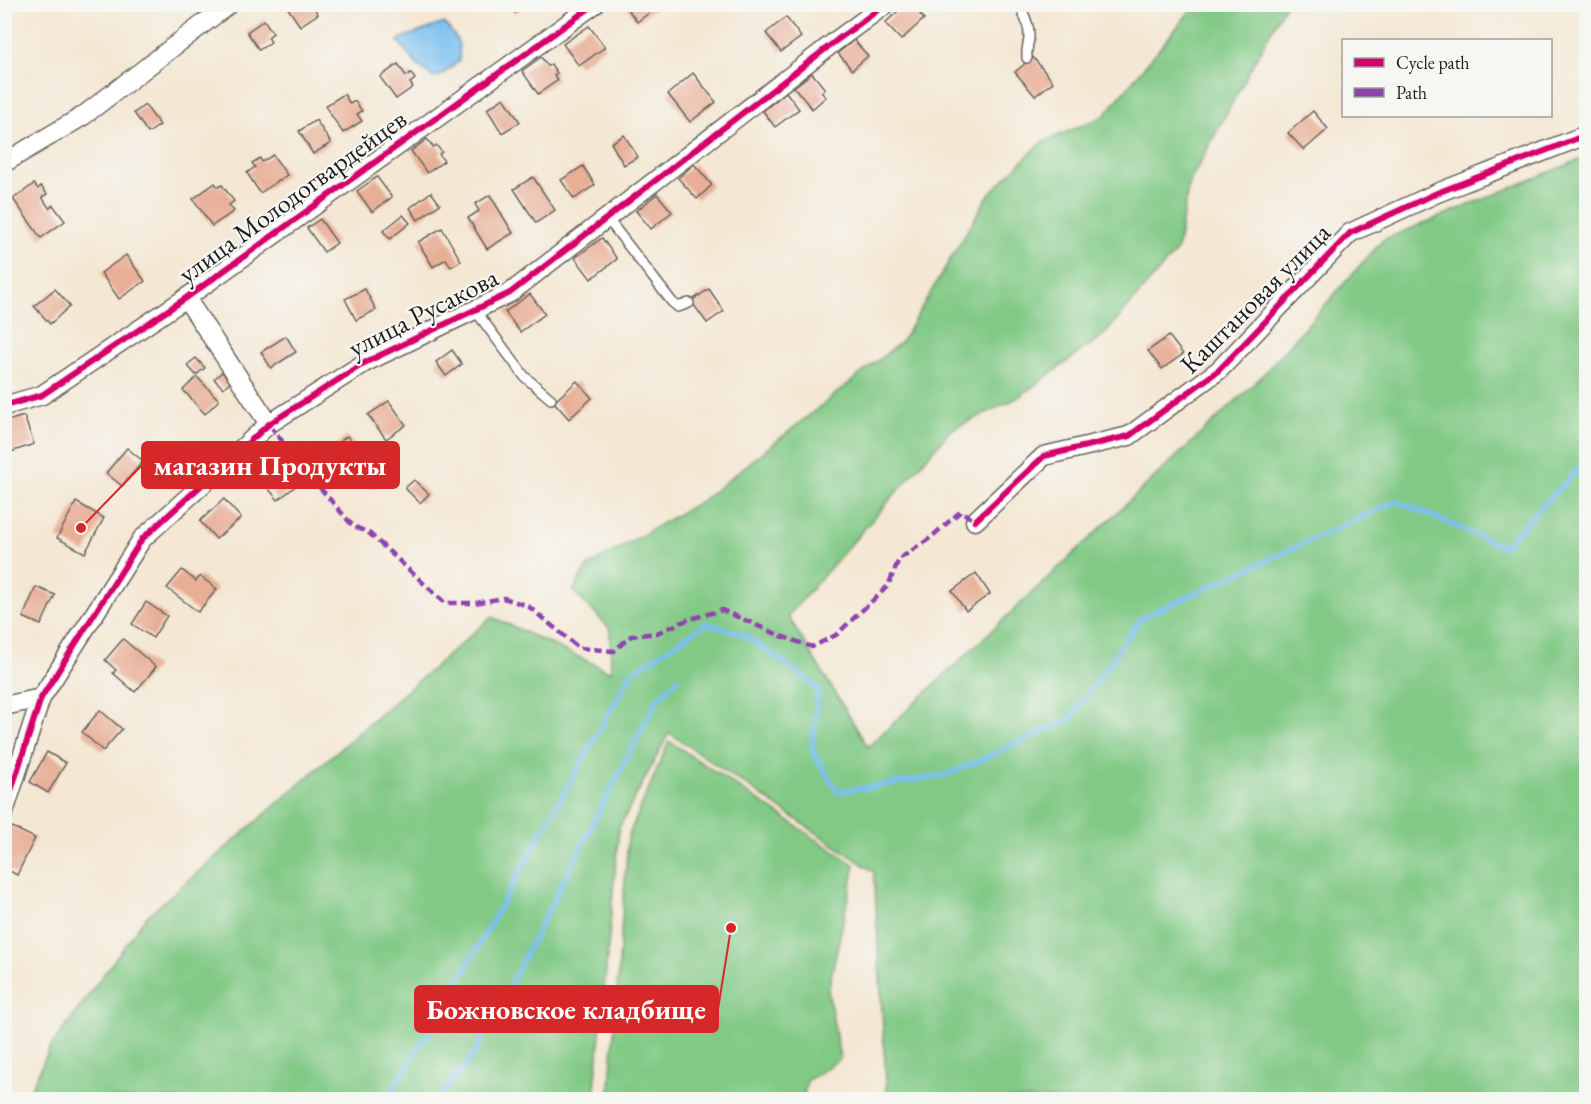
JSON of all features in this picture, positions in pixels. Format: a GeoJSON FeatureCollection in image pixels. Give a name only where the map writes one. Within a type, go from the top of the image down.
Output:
{"type":"FeatureCollection","features":[{"type":"Feature","properties":{"kind":"street"},"geometry":{"type":"LineString","coordinates":[[4,163],[83,116],[229,4]]}},
{"type":"Feature","properties":{"kind":"street","name":"улица Молодогвардейцев"},"geometry":{"type":"LineString","coordinates":[[4,406],[42,395],[186,298],[595,4]]}},
{"type":"Feature","properties":{"kind":"street","name":"улица Русакова"},"geometry":{"type":"LineString","coordinates":[[4,812],[41,698],[142,539],[269,424],[366,362],[510,293],[827,47],[886,4]]}},
{"type":"Feature","properties":{"kind":"street","name":"Каштановая улица"},"geometry":{"type":"LineString","coordinates":[[975,521],[1044,456],[1129,436],[1219,370],[1350,233],[1437,193],[1587,135]]}},
{"type":"Feature","properties":{"kind":"street"},"geometry":{"type":"LineString","coordinates":[[186,298],[269,424]]}},
{"type":"Feature","properties":{"kind":"street"},"geometry":{"type":"LineString","coordinates":[[4,706],[41,698]]}},
{"type":"Feature","properties":{"kind":"lane"},"geometry":{"type":"LineString","coordinates":[[1019,4],[1029,26],[1027,58]]}},
{"type":"Feature","properties":{"kind":"lane"},"geometry":{"type":"LineString","coordinates":[[607,218],[672,302],[678,307],[689,303]]}},
{"type":"Feature","properties":{"kind":"lane"},"geometry":{"type":"LineString","coordinates":[[475,310],[525,377],[551,399]]}},
{"type":"Feature","properties":{"kind":"green space"},"geometry":{"type":"Polygon","coordinates":[[[1195,5],[1285,5],[1189,183],[1177,250],[1105,334],[1017,398],[951,430],[788,616],[868,747],[1260,378],[1383,240],[1586,157],[1586,1099],[887,1099],[874,872],[669,733],[619,828],[594,1099],[26,1099],[51,1046],[145,918],[492,617],[611,672],[610,629],[573,591],[587,567],[703,500],[902,341],[989,194],[1041,143],[1104,116],[1195,5]]]}},
{"type":"Feature","properties":{"kind":"green space"},"geometry":{"type":"Polygon","coordinates":[[[669,741],[855,865],[828,991],[840,1059],[807,1081],[803,1099],[609,1099],[628,837],[669,741]]]}},
{"type":"Feature","properties":{"kind":"water"},"geometry":{"type":"Polygon","coordinates":[[[444,23],[457,40],[459,61],[442,75],[434,78],[417,65],[398,41],[444,23]]]}},
{"type":"Feature","properties":{"kind":"building"},"geometry":{"type":"Polygon","coordinates":[[[285,4],[311,4],[318,14],[300,26],[285,4]]]}},
{"type":"Feature","properties":{"kind":"building"},"geometry":{"type":"Polygon","coordinates":[[[509,4],[527,4],[515,13],[509,4]]]}},
{"type":"Feature","properties":{"kind":"building"},"geometry":{"type":"Polygon","coordinates":[[[624,4],[655,4],[657,7],[637,22],[624,4]]]}},
{"type":"Feature","properties":{"kind":"building"},"geometry":{"type":"Polygon","coordinates":[[[906,4],[912,4],[924,19],[901,40],[885,23],[906,4]]]}},
{"type":"Feature","properties":{"kind":"building"},"geometry":{"type":"Polygon","coordinates":[[[786,17],[801,37],[781,52],[766,33],[786,17]]]}},
{"type":"Feature","properties":{"kind":"building"},"geometry":{"type":"Polygon","coordinates":[[[264,20],[273,33],[268,37],[271,42],[259,50],[247,32],[264,20]]]}},
{"type":"Feature","properties":{"kind":"building"},"geometry":{"type":"Polygon","coordinates":[[[589,26],[605,47],[579,66],[563,44],[589,26]]]}},
{"type":"Feature","properties":{"kind":"building"},"geometry":{"type":"Polygon","coordinates":[[[854,40],[868,56],[852,70],[838,53],[854,40]]]}},
{"type":"Feature","properties":{"kind":"building"},"geometry":{"type":"Polygon","coordinates":[[[541,57],[548,66],[551,64],[557,73],[554,75],[558,80],[538,94],[522,71],[541,57]]]}},
{"type":"Feature","properties":{"kind":"building"},"geometry":{"type":"Polygon","coordinates":[[[1033,57],[1053,82],[1035,96],[1015,72],[1033,57]]]}},
{"type":"Feature","properties":{"kind":"building"},"geometry":{"type":"Polygon","coordinates":[[[398,64],[406,76],[411,73],[415,79],[410,83],[413,87],[396,99],[380,77],[398,64]]]}},
{"type":"Feature","properties":{"kind":"building"},"geometry":{"type":"Polygon","coordinates":[[[693,73],[716,102],[690,122],[668,94],[693,73]]]}},
{"type":"Feature","properties":{"kind":"building"},"geometry":{"type":"Polygon","coordinates":[[[812,73],[825,89],[821,92],[826,97],[812,109],[794,87],[812,73]]]}},
{"type":"Feature","properties":{"kind":"building"},"geometry":{"type":"Polygon","coordinates":[[[786,92],[799,109],[775,127],[763,111],[786,92]]]}},
{"type":"Feature","properties":{"kind":"building"},"geometry":{"type":"Polygon","coordinates":[[[344,94],[350,104],[355,101],[362,111],[357,114],[362,121],[343,133],[325,106],[344,94]]]}},
{"type":"Feature","properties":{"kind":"building"},"geometry":{"type":"Polygon","coordinates":[[[504,98],[520,122],[502,133],[487,109],[504,98]]]}},
{"type":"Feature","properties":{"kind":"building"},"geometry":{"type":"Polygon","coordinates":[[[145,105],[160,125],[148,133],[134,113],[145,105]]]}},
{"type":"Feature","properties":{"kind":"building"},"geometry":{"type":"Polygon","coordinates":[[[1313,111],[1328,129],[1304,150],[1288,133],[1313,111]]]}},
{"type":"Feature","properties":{"kind":"building"},"geometry":{"type":"Polygon","coordinates":[[[316,120],[331,143],[313,154],[299,131],[316,120]]]}},
{"type":"Feature","properties":{"kind":"building"},"geometry":{"type":"Polygon","coordinates":[[[624,135],[638,157],[624,165],[611,143],[624,135]]]}},
{"type":"Feature","properties":{"kind":"building"},"geometry":{"type":"Polygon","coordinates":[[[427,139],[433,147],[436,145],[442,152],[439,154],[444,161],[427,173],[411,151],[427,139]]]}},
{"type":"Feature","properties":{"kind":"building"},"geometry":{"type":"Polygon","coordinates":[[[273,155],[287,175],[260,193],[247,173],[255,167],[252,163],[260,158],[262,162],[273,155]]]}},
{"type":"Feature","properties":{"kind":"building"},"geometry":{"type":"Polygon","coordinates":[[[694,164],[712,185],[697,199],[678,178],[694,164]]]}},
{"type":"Feature","properties":{"kind":"building"},"geometry":{"type":"Polygon","coordinates":[[[583,166],[595,185],[574,199],[561,180],[583,166]]]}},
{"type":"Feature","properties":{"kind":"building"},"geometry":{"type":"Polygon","coordinates":[[[377,177],[392,197],[372,212],[357,191],[377,177]]]}},
{"type":"Feature","properties":{"kind":"building"},"geometry":{"type":"Polygon","coordinates":[[[533,177],[555,210],[536,223],[514,189],[533,177]]]}},
{"type":"Feature","properties":{"kind":"building"},"geometry":{"type":"Polygon","coordinates":[[[215,183],[218,187],[222,185],[234,201],[229,205],[234,211],[212,226],[193,199],[215,183]]]}},
{"type":"Feature","properties":{"kind":"building"},"geometry":{"type":"Polygon","coordinates":[[[34,184],[38,189],[41,186],[47,194],[42,197],[49,208],[53,205],[65,221],[41,238],[13,199],[34,184]]]}},
{"type":"Feature","properties":{"kind":"building"},"geometry":{"type":"Polygon","coordinates":[[[431,192],[440,204],[418,220],[410,208],[431,192]]]}},
{"type":"Feature","properties":{"kind":"building"},"geometry":{"type":"Polygon","coordinates":[[[657,194],[672,212],[651,229],[636,211],[657,194]]]}},
{"type":"Feature","properties":{"kind":"building"},"geometry":{"type":"Polygon","coordinates":[[[490,195],[513,233],[487,249],[468,218],[479,211],[475,204],[490,195]]]}},
{"type":"Feature","properties":{"kind":"building"},"geometry":{"type":"Polygon","coordinates":[[[403,215],[410,223],[390,239],[383,231],[403,215]]]}},
{"type":"Feature","properties":{"kind":"building"},"geometry":{"type":"Polygon","coordinates":[[[320,219],[337,243],[324,252],[307,228],[320,219]]]}},
{"type":"Feature","properties":{"kind":"building"},"geometry":{"type":"Polygon","coordinates":[[[442,228],[461,261],[451,267],[446,259],[433,267],[418,242],[442,228]]]}},
{"type":"Feature","properties":{"kind":"building"},"geometry":{"type":"Polygon","coordinates":[[[602,238],[617,259],[591,279],[575,258],[602,238]]]}},
{"type":"Feature","properties":{"kind":"building"},"geometry":{"type":"Polygon","coordinates":[[[126,255],[145,281],[119,299],[101,273],[126,255]]]}},
{"type":"Feature","properties":{"kind":"building"},"geometry":{"type":"Polygon","coordinates":[[[55,289],[70,306],[50,324],[34,306],[55,289]]]}},
{"type":"Feature","properties":{"kind":"building"},"geometry":{"type":"Polygon","coordinates":[[[365,289],[376,310],[356,320],[345,299],[365,289]]]}},
{"type":"Feature","properties":{"kind":"building"},"geometry":{"type":"Polygon","coordinates":[[[709,289],[724,311],[707,323],[691,301],[709,289]]]}},
{"type":"Feature","properties":{"kind":"building"},"geometry":{"type":"Polygon","coordinates":[[[530,294],[545,314],[520,332],[505,312],[530,294]]]}},
{"type":"Feature","properties":{"kind":"building"},"geometry":{"type":"Polygon","coordinates":[[[286,336],[296,352],[271,368],[261,352],[286,336]]]}},
{"type":"Feature","properties":{"kind":"building"},"geometry":{"type":"Polygon","coordinates":[[[1169,336],[1183,354],[1162,369],[1148,351],[1169,336]]]}},
{"type":"Feature","properties":{"kind":"building"},"geometry":{"type":"Polygon","coordinates":[[[452,350],[462,364],[446,376],[436,362],[452,350]]]}},
{"type":"Feature","properties":{"kind":"building"},"geometry":{"type":"Polygon","coordinates":[[[196,358],[205,368],[196,375],[187,365],[196,358]]]}},
{"type":"Feature","properties":{"kind":"building"},"geometry":{"type":"Polygon","coordinates":[[[222,372],[231,381],[223,388],[214,379],[222,372]]]}},
{"type":"Feature","properties":{"kind":"building"},"geometry":{"type":"Polygon","coordinates":[[[197,377],[219,400],[205,414],[183,390],[197,377]]]}},
{"type":"Feature","properties":{"kind":"building"},"geometry":{"type":"Polygon","coordinates":[[[577,381],[592,398],[569,419],[554,402],[577,381]]]}},
{"type":"Feature","properties":{"kind":"building"},"geometry":{"type":"Polygon","coordinates":[[[389,401],[406,425],[386,439],[368,415],[389,401]]]}},
{"type":"Feature","properties":{"kind":"building"},"geometry":{"type":"Polygon","coordinates":[[[24,416],[34,444],[8,453],[4,441],[4,422],[24,416]]]}},
{"type":"Feature","properties":{"kind":"building"},"geometry":{"type":"Polygon","coordinates":[[[347,436],[359,450],[336,468],[325,453],[347,436]]]}},
{"type":"Feature","properties":{"kind":"building"},"geometry":{"type":"Polygon","coordinates":[[[127,448],[143,461],[122,486],[106,473],[127,448]]]}},
{"type":"Feature","properties":{"kind":"building"},"geometry":{"type":"Polygon","coordinates":[[[372,455],[388,474],[371,488],[359,473],[367,466],[364,462],[372,455]]]}},
{"type":"Feature","properties":{"kind":"building"},"geometry":{"type":"Polygon","coordinates":[[[288,463],[302,481],[278,500],[263,482],[288,463]]]}},
{"type":"Feature","properties":{"kind":"building"},"geometry":{"type":"Polygon","coordinates":[[[414,480],[429,494],[420,503],[405,488],[414,480]]]}},
{"type":"Feature","properties":{"kind":"building"},"geometry":{"type":"Polygon","coordinates":[[[224,499],[241,518],[216,539],[200,521],[224,499]]]}},
{"type":"Feature","properties":{"kind":"building"},"geometry":{"type":"Polygon","coordinates":[[[76,502],[104,518],[85,553],[57,538],[76,502]]]}},
{"type":"Feature","properties":{"kind":"building"},"geometry":{"type":"Polygon","coordinates":[[[182,570],[196,581],[200,576],[217,589],[198,612],[167,588],[182,570]]]}},
{"type":"Feature","properties":{"kind":"building"},"geometry":{"type":"Polygon","coordinates":[[[976,573],[990,594],[966,611],[952,591],[976,573]]]}},
{"type":"Feature","properties":{"kind":"building"},"geometry":{"type":"Polygon","coordinates":[[[36,587],[55,595],[41,625],[23,617],[36,587]]]}},
{"type":"Feature","properties":{"kind":"building"},"geometry":{"type":"Polygon","coordinates":[[[146,602],[167,616],[153,638],[132,624],[146,602]]]}},
{"type":"Feature","properties":{"kind":"building"},"geometry":{"type":"Polygon","coordinates":[[[123,639],[156,667],[135,692],[113,673],[116,670],[105,660],[123,639]]]}},
{"type":"Feature","properties":{"kind":"building"},"geometry":{"type":"Polygon","coordinates":[[[100,710],[122,729],[103,751],[82,732],[100,710]]]}},
{"type":"Feature","properties":{"kind":"building"},"geometry":{"type":"Polygon","coordinates":[[[47,752],[66,763],[48,793],[30,782],[47,752]]]}},
{"type":"Feature","properties":{"kind":"building"},"geometry":{"type":"Polygon","coordinates":[[[10,826],[35,838],[17,875],[4,868],[4,837],[10,826]]]}},
{"type":"Feature","properties":{"kind":"waterway"},"geometry":{"type":"LineString","coordinates":[[385,1100],[434,1025],[632,672],[707,623],[744,635],[794,669],[818,689],[812,751],[838,792],[947,775],[1069,720],[1141,618],[1397,501],[1503,547],[1586,461]]}},
{"type":"Feature","properties":{"kind":"waterway"},"geometry":{"type":"LineString","coordinates":[[437,1100],[474,1054],[658,698],[679,678]]}},
{"type":"Feature","properties":{"kind":"marked path"},"geometry":{"type":"LineString","coordinates":[[269,424],[302,467],[353,526],[369,533],[445,603],[475,603],[504,598],[528,606],[579,648],[614,651],[631,636],[657,633],[687,620],[722,610],[812,647],[836,635],[888,586],[899,559],[929,539],[961,511],[975,521]]}},
{"type":"Feature","properties":{"kind":"cycle path"},"geometry":{"type":"LineString","coordinates":[[4,406],[42,395],[186,298],[595,4]]}},
{"type":"Feature","properties":{"kind":"cycle path"},"geometry":{"type":"LineString","coordinates":[[4,812],[41,698],[142,539],[269,424],[366,362],[510,293],[886,4]]}},
{"type":"Feature","properties":{"kind":"cycle path"},"geometry":{"type":"LineString","coordinates":[[975,521],[1044,456],[1129,436],[1219,370],[1350,233],[1437,193],[1586,135]]}},
{"type":"Feature","properties":{"kind":"place","name":"магазин Продукты"},"geometry":{"type":"Point","coordinates":[81,528]}},
{"type":"Feature","properties":{"kind":"place","name":"Божновское кладбище"},"geometry":{"type":"Point","coordinates":[731,928]}}]}
